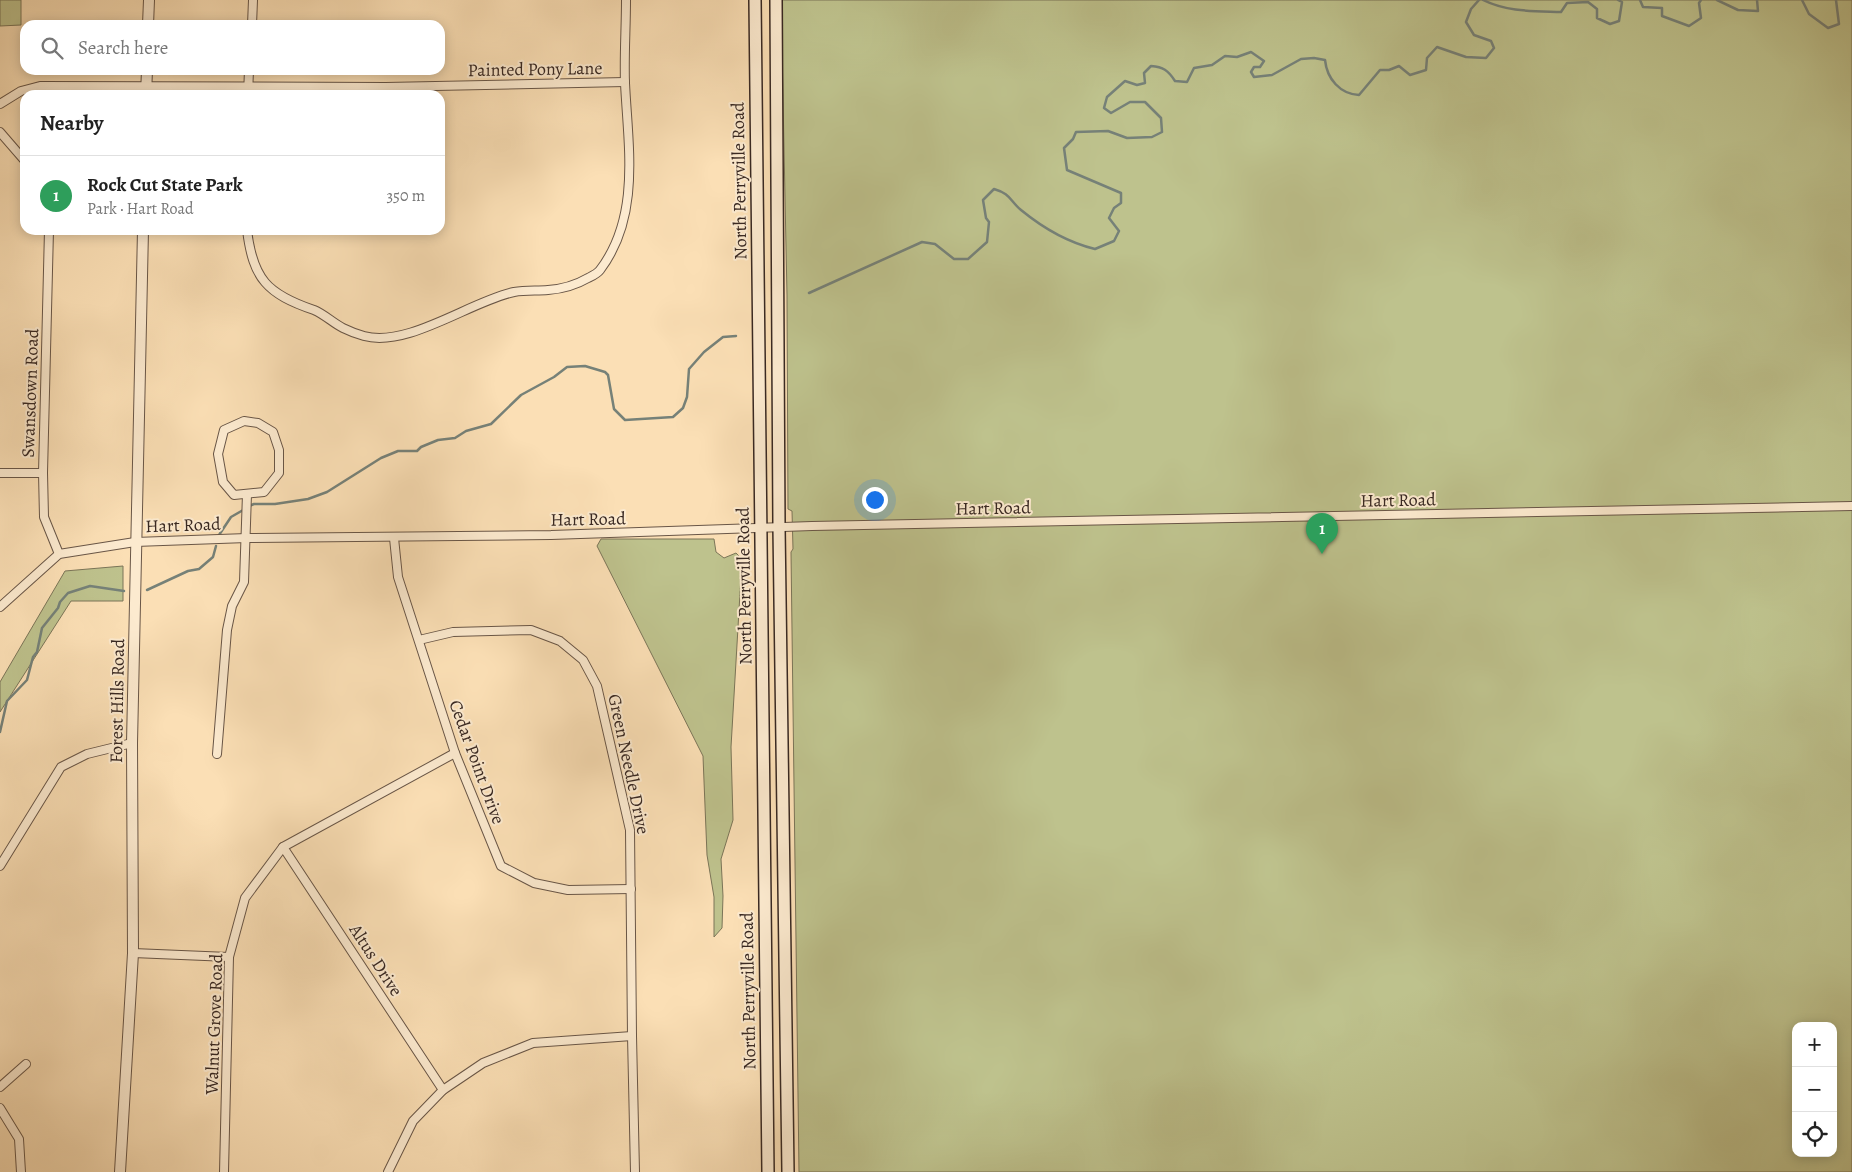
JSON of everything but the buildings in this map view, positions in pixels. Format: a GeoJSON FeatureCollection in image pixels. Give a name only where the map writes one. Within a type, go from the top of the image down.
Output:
{"type":"FeatureCollection","features":[{"type":"Feature","properties":{"kind":"main road","name":"North Perryville Road"},"geometry":{"type":"LineString","coordinates":[[755,0],[768,1172]]}},
{"type":"Feature","properties":{"kind":"main road","name":"North Perryville Road"},"geometry":{"type":"LineString","coordinates":[[776,0],[779,527],[788,1172]]}},
{"type":"Feature","properties":{"kind":"street"},"geometry":{"type":"LineString","coordinates":[[148,20],[149,0]]}},
{"type":"Feature","properties":{"kind":"street"},"geometry":{"type":"LineString","coordinates":[[252,20],[253,0]]}},
{"type":"Feature","properties":{"kind":"street"},"geometry":{"type":"LineString","coordinates":[[248,235],[250,255],[259,275],[272,290],[295,304],[317,312],[344,329],[365,336],[381,338],[424,329],[492,299],[514,292],[550,290],[576,284],[599,272],[615,246],[624,222],[629,188],[629,140],[625,82],[626,0]]}},
{"type":"Feature","properties":{"kind":"street"},"geometry":{"type":"LineString","coordinates":[[147,75],[147,90]]}},
{"type":"Feature","properties":{"kind":"street"},"geometry":{"type":"LineString","coordinates":[[248,90],[249,75]]}},
{"type":"Feature","properties":{"kind":"street","name":"Painted Pony Lane"},"geometry":{"type":"LineString","coordinates":[[276,90],[625,82]]}},
{"type":"Feature","properties":{"kind":"street","name":"Painted Pony Lane"},"geometry":{"type":"LineString","coordinates":[[25,90],[40,86],[126,90]]}},
{"type":"Feature","properties":{"kind":"street"},"geometry":{"type":"LineString","coordinates":[[386,86],[386,90]]}},
{"type":"Feature","properties":{"kind":"street","name":"Painted Pony Lane"},"geometry":{"type":"LineString","coordinates":[[0,104],[20,92]]}},
{"type":"Feature","properties":{"kind":"street"},"geometry":{"type":"LineString","coordinates":[[0,132],[20,156]]}},
{"type":"Feature","properties":{"kind":"street","name":"Swansdown Road"},"geometry":{"type":"LineString","coordinates":[[49,235],[43,473],[44,517],[59,554]]}},
{"type":"Feature","properties":{"kind":"street","name":"Forest Hills Road"},"geometry":{"type":"LineString","coordinates":[[120,1172],[133,953],[132,744],[143,235]]}},
{"type":"Feature","properties":{"kind":"street"},"geometry":{"type":"LineString","coordinates":[[244,421],[258,423],[273,432],[279,450],[279,473],[264,492],[247,494],[234,494],[223,482],[218,454],[224,430],[244,421]]}},
{"type":"Feature","properties":{"kind":"street"},"geometry":{"type":"LineString","coordinates":[[0,473],[43,473]]}},
{"type":"Feature","properties":{"kind":"street"},"geometry":{"type":"LineString","coordinates":[[217,754],[227,630],[232,606],[244,582],[247,494]]}},
{"type":"Feature","properties":{"kind":"street","name":"Hart Road"},"geometry":{"type":"LineString","coordinates":[[59,554],[135,542],[247,538],[394,538],[653,533],[779,527],[1852,506]]}},
{"type":"Feature","properties":{"kind":"street","name":"Cedar Point Drive"},"geometry":{"type":"LineString","coordinates":[[394,538],[398,577],[455,754],[501,866],[534,883],[568,890],[631,889]]}},
{"type":"Feature","properties":{"kind":"street"},"geometry":{"type":"LineString","coordinates":[[0,607],[59,554]]}},
{"type":"Feature","properties":{"kind":"street","name":"Green Needle Drive"},"geometry":{"type":"LineString","coordinates":[[419,640],[453,632],[531,630],[560,641],[584,660],[597,686],[630,830],[635,1172]]}},
{"type":"Feature","properties":{"kind":"street"},"geometry":{"type":"LineString","coordinates":[[0,866],[61,767],[87,754],[132,744]]}},
{"type":"Feature","properties":{"kind":"street","name":"Walnut Grove Road"},"geometry":{"type":"LineString","coordinates":[[224,1172],[229,957],[245,898],[283,847],[455,754]]}},
{"type":"Feature","properties":{"kind":"street","name":"Altus Drive"},"geometry":{"type":"LineString","coordinates":[[283,847],[443,1090]]}},
{"type":"Feature","properties":{"kind":"street"},"geometry":{"type":"LineString","coordinates":[[133,953],[229,957]]}},
{"type":"Feature","properties":{"kind":"street"},"geometry":{"type":"LineString","coordinates":[[388,1172],[413,1121],[443,1090],[483,1063],[533,1043],[632,1036]]}},
{"type":"Feature","properties":{"kind":"street"},"geometry":{"type":"LineString","coordinates":[[0,1087],[26,1064]]}},
{"type":"Feature","properties":{"kind":"street"},"geometry":{"type":"LineString","coordinates":[[0,1108],[19,1139],[21,1172]]}},
{"type":"Feature","properties":{"kind":"green space"},"geometry":{"type":"Polygon","coordinates":[[[0,0],[21,0],[20,25],[0,26],[0,0]]]}},
{"type":"Feature","properties":{"kind":"green space"},"geometry":{"type":"Polygon","coordinates":[[[781,0],[1852,0],[1852,1172],[799,1172],[791,552],[793,549],[792,511],[788,509],[787,295],[781,0]]]}},
{"type":"Feature","properties":{"kind":"green space"},"geometry":{"type":"Polygon","coordinates":[[[601,539],[714,539],[716,552],[724,558],[736,553],[742,559],[731,747],[733,820],[721,859],[722,928],[714,937],[714,897],[707,855],[703,756],[597,546],[601,539]]]}},
{"type":"Feature","properties":{"kind":"green space"},"geometry":{"type":"Polygon","coordinates":[[[123,566],[123,601],[71,601],[0,712],[0,682],[65,571],[123,566]]]}},
{"type":"Feature","properties":{"kind":"waterway"},"geometry":{"type":"LineString","coordinates":[[809,293],[922,242],[935,244],[954,259],[968,259],[987,242],[989,222],[986,218],[983,200],[994,189],[1007,195],[1021,210],[1055,234],[1095,249],[1114,241],[1119,231],[1109,218],[1114,208],[1121,203],[1121,193],[1067,170],[1064,148],[1073,139],[1076,132],[1108,131],[1127,138],[1152,137],[1162,132],[1161,118],[1145,102],[1130,102],[1111,113],[1104,108],[1107,97],[1125,81],[1137,85],[1145,83],[1144,73],[1151,66],[1165,70],[1175,81],[1187,82],[1194,68],[1212,65],[1225,56],[1237,57],[1251,52],[1264,61],[1260,67],[1254,67],[1251,72],[1254,77],[1272,75],[1301,59],[1314,58],[1325,60],[1328,73],[1340,88],[1346,92],[1359,95],[1380,70],[1389,70],[1399,66],[1410,75],[1426,70],[1427,58],[1437,47],[1466,57],[1486,58],[1494,48],[1491,41],[1474,35],[1466,22],[1471,9],[1479,0]]}},
{"type":"Feature","properties":{"kind":"waterway"},"geometry":{"type":"LineString","coordinates":[[1483,0],[1511,9],[1561,12],[1567,3],[1588,2],[1597,9],[1597,18],[1610,24],[1619,21],[1622,2],[1618,0]]}},
{"type":"Feature","properties":{"kind":"waterway"},"geometry":{"type":"LineString","coordinates":[[1640,0],[1643,7],[1662,8],[1662,16],[1689,26],[1701,18],[1699,3],[1701,0]]}},
{"type":"Feature","properties":{"kind":"waterway"},"geometry":{"type":"LineString","coordinates":[[1717,0],[1738,10],[1758,11],[1757,0]]}},
{"type":"Feature","properties":{"kind":"waterway"},"geometry":{"type":"LineString","coordinates":[[1802,0],[1809,14],[1828,28],[1839,24],[1836,0]]}},
{"type":"Feature","properties":{"kind":"waterway"},"geometry":{"type":"LineString","coordinates":[[249,506],[308,499],[327,492],[381,458],[398,451],[417,451],[421,447],[438,440],[455,438],[466,431],[491,424],[521,395],[554,377],[567,367],[585,366],[605,372],[608,375],[614,409],[625,420],[673,417],[683,408],[687,397],[689,369],[704,352],[723,337],[736,336]]}},
{"type":"Feature","properties":{"kind":"waterway"},"geometry":{"type":"LineString","coordinates":[[219,535],[231,517],[245,509]]}},
{"type":"Feature","properties":{"kind":"waterway"},"geometry":{"type":"LineString","coordinates":[[147,590],[188,571],[199,569],[213,557],[216,546]]}},
{"type":"Feature","properties":{"kind":"waterway"},"geometry":{"type":"LineString","coordinates":[[0,732],[7,701],[27,680],[33,657],[37,652],[42,628],[58,608],[60,602],[68,593],[90,586],[124,591]]}},
{"type":"Feature","properties":{"kind":"place","name":"Rock Cut State Park"},"geometry":{"type":"Point","coordinates":[1322,554]}}]}
